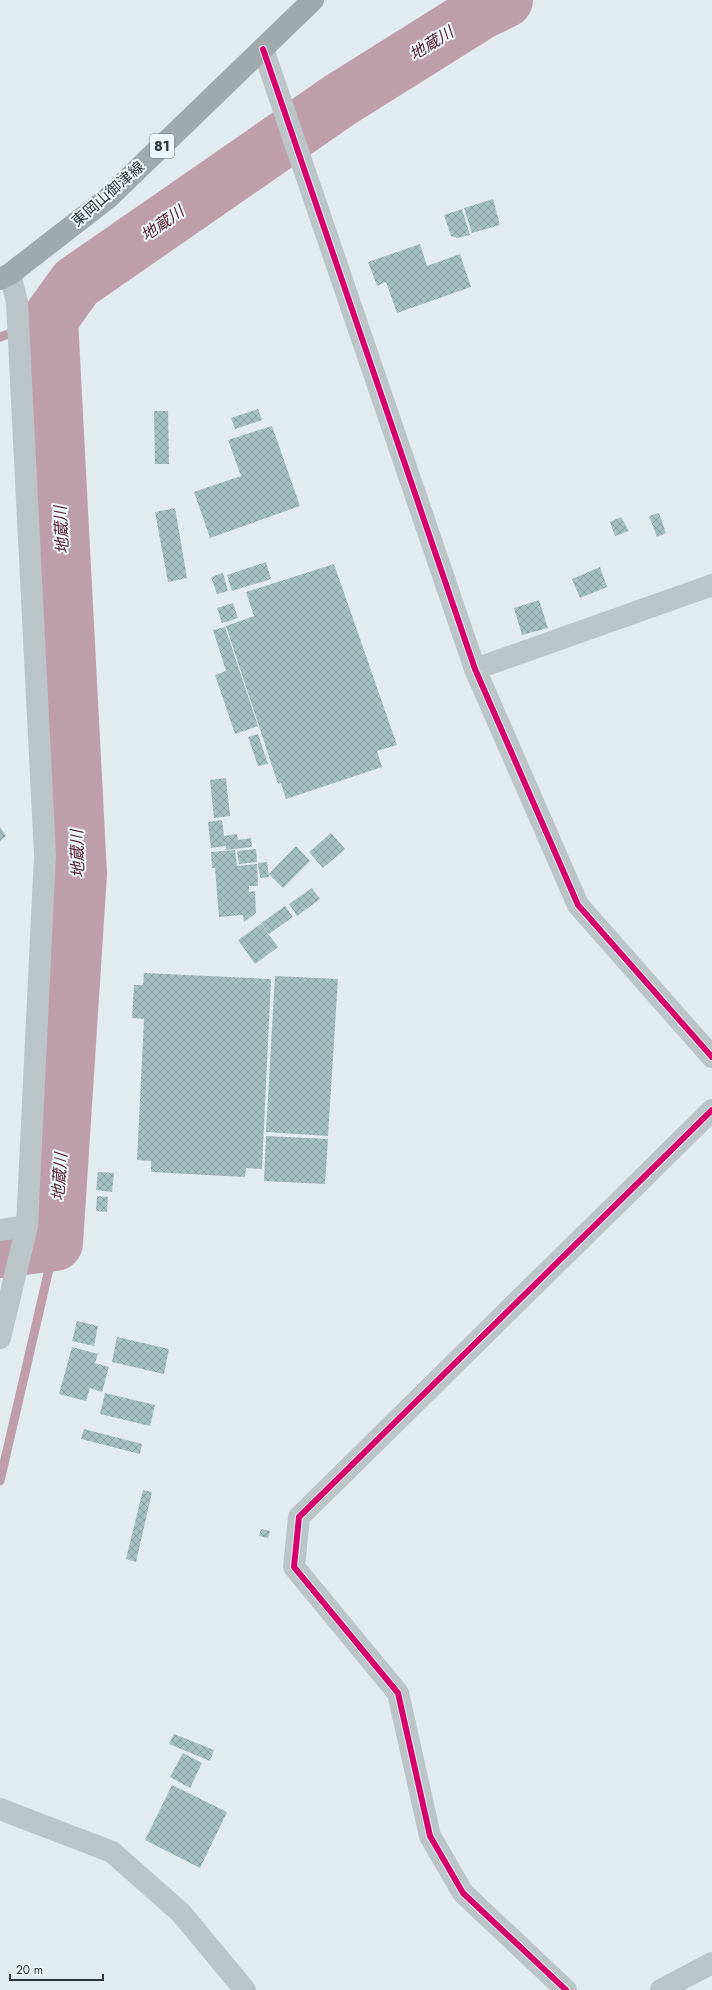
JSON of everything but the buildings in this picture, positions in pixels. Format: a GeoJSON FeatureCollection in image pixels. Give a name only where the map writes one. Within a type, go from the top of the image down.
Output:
{"type":"FeatureCollection","features":[{"type":"Feature","properties":{"kind":"main road","name":"東岡山御津線"},"geometry":{"type":"LineString","coordinates":[[5,276],[108,198],[313,0]]}},
{"type":"Feature","properties":{"kind":"street"},"geometry":{"type":"LineString","coordinates":[[263,49],[312,188],[475,669],[578,904],[712,1057]]}},
{"type":"Feature","properties":{"kind":"street"},"geometry":{"type":"LineString","coordinates":[[0,1338],[27,1226],[45,855],[17,302],[5,276]]}},
{"type":"Feature","properties":{"kind":"street"},"geometry":{"type":"LineString","coordinates":[[475,669],[712,585]]}},
{"type":"Feature","properties":{"kind":"street"},"geometry":{"type":"LineString","coordinates":[[566,1990],[463,1893],[430,1836],[398,1693],[294,1567],[299,1518],[712,1110]]}},
{"type":"Feature","properties":{"kind":"street"},"geometry":{"type":"LineString","coordinates":[[0,1230],[27,1226]]}},
{"type":"Feature","properties":{"kind":"street"},"geometry":{"type":"LineString","coordinates":[[0,1808],[112,1852],[181,1913],[245,1990]]}},
{"type":"Feature","properties":{"kind":"street"},"geometry":{"type":"LineString","coordinates":[[662,1990],[712,1963]]}},
{"type":"Feature","properties":{"kind":"waterway","name":"地蔵川"},"geometry":{"type":"LineString","coordinates":[[0,1250],[55,1243],[79,874],[50,319],[76,283],[340,100],[482,11],[505,0]]}},
{"type":"Feature","properties":{"kind":"waterway"},"geometry":{"type":"LineString","coordinates":[[0,337],[50,319]]}},
{"type":"Feature","properties":{"kind":"waterway"},"geometry":{"type":"LineString","coordinates":[[0,1481],[55,1243]]}},
{"type":"Feature","properties":{"kind":"cycle path"},"geometry":{"type":"LineString","coordinates":[[263,49],[475,669],[578,905],[712,1057]]}},
{"type":"Feature","properties":{"kind":"cycle path"},"geometry":{"type":"LineString","coordinates":[[566,1990],[463,1893],[430,1836],[398,1693],[294,1567],[299,1517],[712,1110]]}}]}
